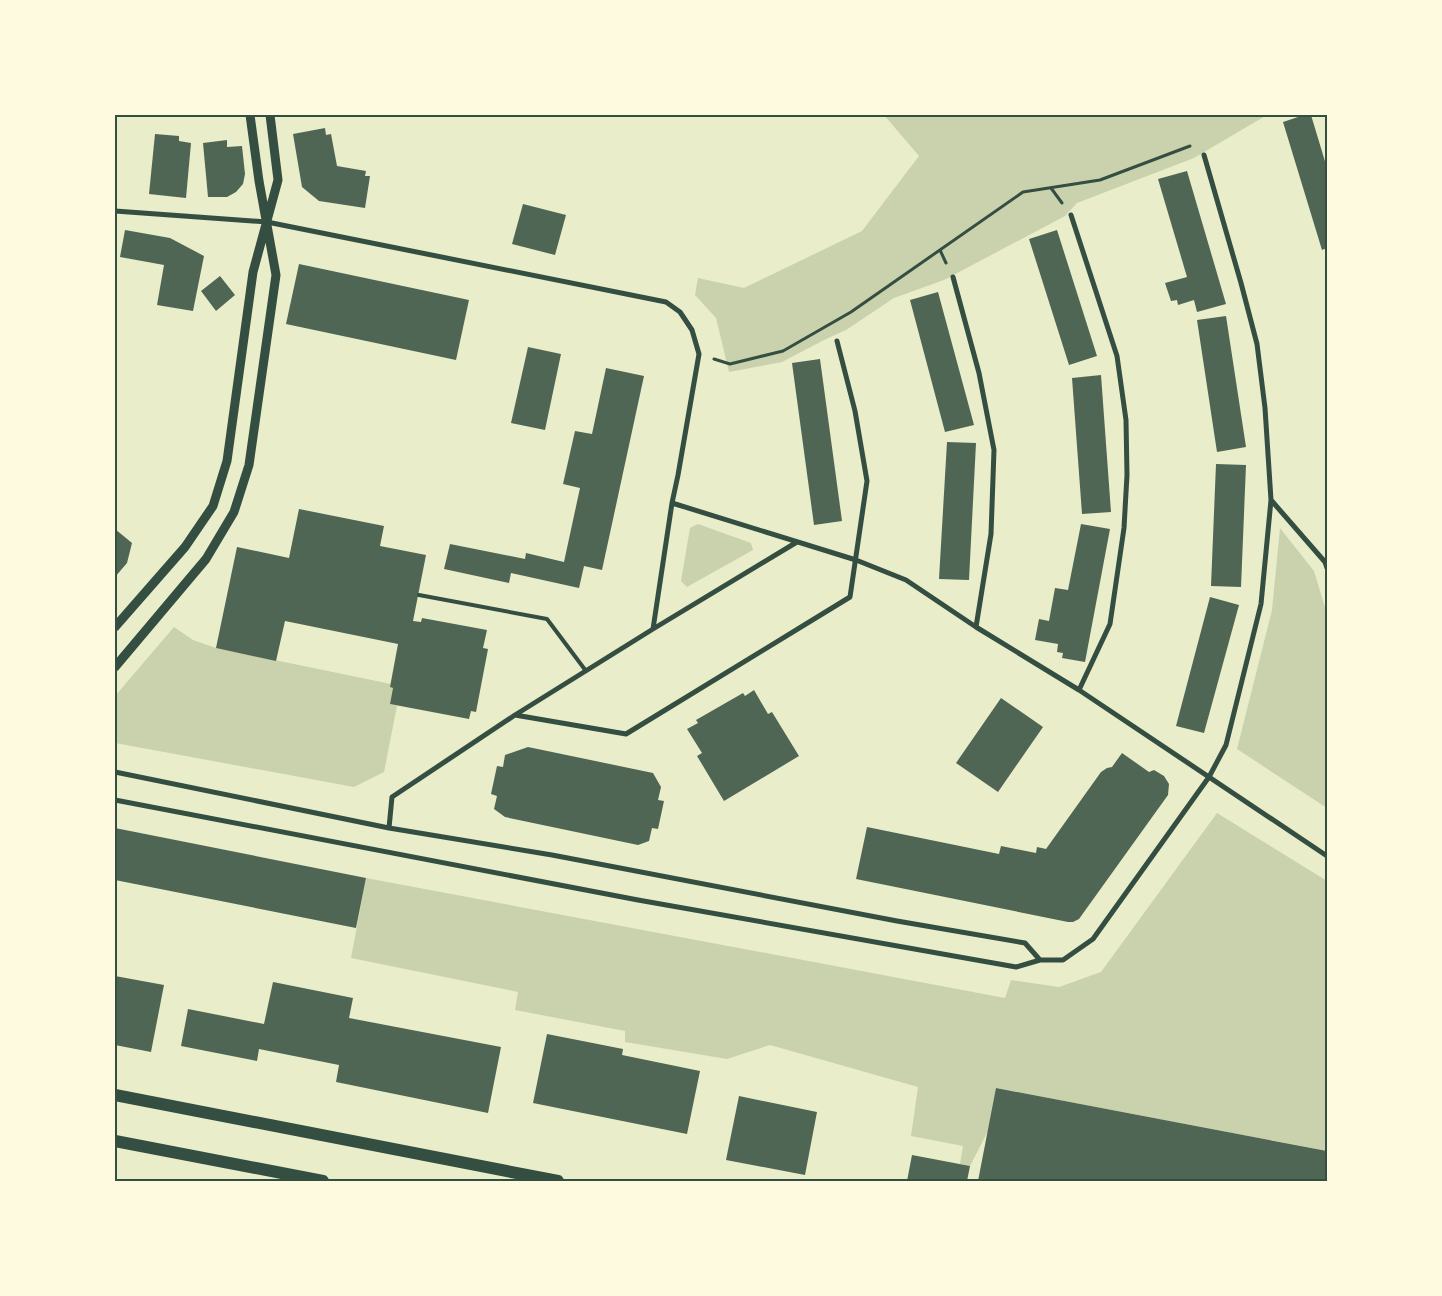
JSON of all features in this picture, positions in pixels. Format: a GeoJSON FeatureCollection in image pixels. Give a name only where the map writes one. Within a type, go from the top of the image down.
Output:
{"type":"FeatureCollection","features":[{"type":"Feature","properties":{"kind":"main road"},"geometry":{"type":"LineString","coordinates":[[115,1095],[558,1181]]}},
{"type":"Feature","properties":{"kind":"main road"},"geometry":{"type":"LineString","coordinates":[[115,1141],[323,1181]]}},
{"type":"Feature","properties":{"kind":"street"},"geometry":{"type":"LineString","coordinates":[[115,667],[206,559],[234,512],[249,466],[276,275],[259,181],[250,115]]}},
{"type":"Feature","properties":{"kind":"street"},"geometry":{"type":"LineString","coordinates":[[115,627],[185,547],[213,506],[226,462],[253,272],[278,180],[270,115]]}},
{"type":"Feature","properties":{"kind":"street"},"geometry":{"type":"LineString","coordinates":[[115,800],[638,900],[1016,967],[1040,960],[1063,960],[1093,939],[1209,777],[1226,745],[1261,604],[1271,500],[1265,408],[1256,344],[1241,283],[1204,155]]}},
{"type":"Feature","properties":{"kind":"street"},"geometry":{"type":"LineString","coordinates":[[115,211],[267,222],[666,302],[680,312],[692,330],[699,354],[652,628]]}},
{"type":"Feature","properties":{"kind":"street"},"geometry":{"type":"LineString","coordinates":[[1071,215],[1117,356],[1126,420],[1127,476],[1124,528],[1110,624],[1079,690]]}},
{"type":"Feature","properties":{"kind":"street"},"geometry":{"type":"LineString","coordinates":[[953,277],[979,373],[994,450],[992,534],[976,627]]}},
{"type":"Feature","properties":{"kind":"street"},"geometry":{"type":"LineString","coordinates":[[514,715],[626,734],[850,597],[867,481],[855,411],[837,341]]}},
{"type":"Feature","properties":{"kind":"street"},"geometry":{"type":"LineString","coordinates":[[1271,500],[1325,562],[1327,568]]}},
{"type":"Feature","properties":{"kind":"street"},"geometry":{"type":"LineString","coordinates":[[672,503],[856,560],[906,580],[976,627],[1079,690],[1327,856]]}},
{"type":"Feature","properties":{"kind":"street"},"geometry":{"type":"LineString","coordinates":[[389,828],[392,797],[514,715],[652,628],[797,542]]}},
{"type":"Feature","properties":{"kind":"street"},"geometry":{"type":"LineString","coordinates":[[115,772],[389,828],[552,855],[1026,944],[1040,960]]}},
{"type":"Feature","properties":{"kind":"lane"},"geometry":{"type":"LineString","coordinates":[[419,595],[547,620],[586,671]]}},
{"type":"Feature","properties":{"kind":"path"},"geometry":{"type":"LineString","coordinates":[[699,354],[730,364],[783,351],[851,312],[1023,192],[1100,180],[1199,142],[1204,155]]}},
{"type":"Feature","properties":{"kind":"green space"},"geometry":{"type":"Polygon","coordinates":[[[884,115],[1267,115],[1194,158],[1077,203],[1065,216],[944,280],[894,298],[846,330],[782,362],[729,372],[716,318],[695,295],[698,278],[744,288],[862,231],[919,156],[884,115]]]}},
{"type":"Feature","properties":{"kind":"green space"},"geometry":{"type":"Polygon","coordinates":[[[698,524],[751,543],[753,550],[687,587],[681,581],[690,528],[698,524]]]}},
{"type":"Feature","properties":{"kind":"green space"},"geometry":{"type":"Polygon","coordinates":[[[1280,528],[1314,571],[1327,614],[1327,808],[1237,749],[1272,610],[1280,528]]]}},
{"type":"Feature","properties":{"kind":"green space"},"geometry":{"type":"Polygon","coordinates":[[[174,627],[193,640],[216,648],[391,684],[390,687],[393,688],[390,704],[397,706],[384,772],[354,787],[115,743],[115,696],[174,627]]]}},
{"type":"Feature","properties":{"kind":"green space"},"geometry":{"type":"Polygon","coordinates":[[[1217,813],[1327,881],[1327,1151],[997,1088],[989,1129],[970,1166],[960,1164],[963,1146],[911,1136],[918,1087],[770,1045],[727,1059],[625,1042],[625,1031],[515,1010],[518,992],[351,958],[366,878],[1005,998],[1011,980],[1059,987],[1101,972],[1217,813]]]}},
{"type":"Feature","properties":{"kind":"building"},"geometry":{"type":"Polygon","coordinates":[[[1304,115],[1311,115],[1327,168],[1327,248],[1322,250],[1283,122],[1304,115]]]}},
{"type":"Feature","properties":{"kind":"building"},"geometry":{"type":"Polygon","coordinates":[[[325,128],[326,135],[331,134],[337,166],[366,171],[365,176],[370,176],[365,208],[319,201],[302,187],[293,134],[325,128]]]}},
{"type":"Feature","properties":{"kind":"building"},"geometry":{"type":"Polygon","coordinates":[[[155,134],[179,136],[179,141],[191,143],[186,198],[149,194],[155,134]]]}},
{"type":"Feature","properties":{"kind":"building"},"geometry":{"type":"Polygon","coordinates":[[[227,140],[227,147],[242,146],[245,174],[243,184],[236,192],[227,197],[208,197],[203,143],[227,140]]]}},
{"type":"Feature","properties":{"kind":"building"},"geometry":{"type":"Polygon","coordinates":[[[1187,171],[1226,304],[1197,312],[1194,300],[1178,305],[1177,300],[1171,301],[1165,283],[1187,277],[1158,179],[1187,171]]]}},
{"type":"Feature","properties":{"kind":"building"},"geometry":{"type":"Polygon","coordinates":[[[523,204],[566,215],[555,255],[512,244],[523,204]]]}},
{"type":"Feature","properties":{"kind":"building"},"geometry":{"type":"Polygon","coordinates":[[[125,230],[170,238],[204,256],[193,311],[157,305],[164,265],[120,257],[125,230]]]}},
{"type":"Feature","properties":{"kind":"building"},"geometry":{"type":"Polygon","coordinates":[[[1057,230],[1097,356],[1069,365],[1029,239],[1057,230]]]}},
{"type":"Feature","properties":{"kind":"building"},"geometry":{"type":"Polygon","coordinates":[[[299,264],[469,300],[456,360],[286,324],[299,264]]]}},
{"type":"Feature","properties":{"kind":"building"},"geometry":{"type":"Polygon","coordinates":[[[220,276],[235,295],[216,311],[201,291],[220,276]]]}},
{"type":"Feature","properties":{"kind":"building"},"geometry":{"type":"Polygon","coordinates":[[[938,292],[974,425],[945,432],[910,300],[938,292]]]}},
{"type":"Feature","properties":{"kind":"building"},"geometry":{"type":"Polygon","coordinates":[[[1226,316],[1246,447],[1217,452],[1197,320],[1226,316]]]}},
{"type":"Feature","properties":{"kind":"building"},"geometry":{"type":"Polygon","coordinates":[[[528,347],[561,354],[545,430],[511,423],[528,347]]]}},
{"type":"Feature","properties":{"kind":"building"},"geometry":{"type":"Polygon","coordinates":[[[820,359],[842,521],[814,525],[792,363],[820,359]]]}},
{"type":"Feature","properties":{"kind":"building"},"geometry":{"type":"Polygon","coordinates":[[[606,368],[644,376],[602,570],[584,566],[579,588],[511,573],[509,583],[444,569],[450,544],[525,559],[526,553],[564,562],[580,488],[563,484],[575,431],[592,434],[606,368]]]}},
{"type":"Feature","properties":{"kind":"building"},"geometry":{"type":"Polygon","coordinates":[[[1101,375],[1111,512],[1082,514],[1072,378],[1101,375]]]}},
{"type":"Feature","properties":{"kind":"building"},"geometry":{"type":"Polygon","coordinates":[[[947,442],[976,443],[969,580],[939,579],[947,442]]]}},
{"type":"Feature","properties":{"kind":"building"},"geometry":{"type":"Polygon","coordinates":[[[1216,464],[1246,465],[1241,587],[1211,586],[1216,464]]]}},
{"type":"Feature","properties":{"kind":"building"},"geometry":{"type":"Polygon","coordinates":[[[299,509],[384,526],[380,546],[426,555],[413,621],[421,622],[422,618],[487,630],[483,648],[488,649],[476,712],[471,711],[469,719],[390,704],[393,688],[390,687],[398,644],[285,621],[276,661],[216,648],[237,547],[289,558],[299,509]]]}},
{"type":"Feature","properties":{"kind":"building"},"geometry":{"type":"Polygon","coordinates":[[[1081,524],[1110,529],[1085,662],[1062,658],[1063,653],[1057,652],[1058,644],[1035,640],[1039,619],[1049,621],[1055,588],[1068,590],[1081,524]]]}},
{"type":"Feature","properties":{"kind":"building"},"geometry":{"type":"Polygon","coordinates":[[[115,529],[132,543],[127,563],[115,577],[115,529]]]}},
{"type":"Feature","properties":{"kind":"building"},"geometry":{"type":"Polygon","coordinates":[[[1210,597],[1239,605],[1204,733],[1176,726],[1210,597]]]}},
{"type":"Feature","properties":{"kind":"building"},"geometry":{"type":"Polygon","coordinates":[[[754,690],[768,714],[772,712],[799,756],[724,801],[697,756],[702,753],[687,729],[698,723],[696,720],[743,693],[745,696],[754,690]]]}},
{"type":"Feature","properties":{"kind":"building"},"geometry":{"type":"Polygon","coordinates":[[[1001,698],[1043,727],[998,792],[956,763],[1001,698]]]}},
{"type":"Feature","properties":{"kind":"building"},"geometry":{"type":"Polygon","coordinates":[[[528,747],[653,773],[661,787],[658,800],[664,801],[658,829],[652,828],[649,841],[638,845],[505,817],[494,809],[497,796],[491,794],[497,766],[503,767],[505,755],[528,747]]]}},
{"type":"Feature","properties":{"kind":"building"},"geometry":{"type":"Polygon","coordinates":[[[1122,753],[1149,772],[1154,770],[1164,776],[1169,784],[1168,795],[1079,919],[1073,922],[856,879],[867,827],[999,854],[1001,846],[1036,853],[1037,847],[1046,849],[1101,772],[1112,767],[1122,753]]]}},
{"type":"Feature","properties":{"kind":"building"},"geometry":{"type":"Polygon","coordinates":[[[115,828],[366,878],[356,928],[115,880],[115,828]]]}},
{"type":"Feature","properties":{"kind":"building"},"geometry":{"type":"Polygon","coordinates":[[[115,976],[164,985],[151,1052],[115,1045],[115,976]]]}},
{"type":"Feature","properties":{"kind":"building"},"geometry":{"type":"Polygon","coordinates":[[[273,982],[353,998],[349,1018],[501,1047],[488,1113],[336,1082],[339,1065],[259,1049],[257,1061],[181,1046],[188,1009],[264,1024],[273,982]]]}},
{"type":"Feature","properties":{"kind":"building"},"geometry":{"type":"Polygon","coordinates":[[[547,1034],[623,1049],[622,1055],[700,1071],[687,1134],[533,1103],[547,1034]]]}},
{"type":"Feature","properties":{"kind":"building"},"geometry":{"type":"Polygon","coordinates":[[[996,1088],[1327,1151],[1327,1181],[978,1181],[996,1088]]]}},
{"type":"Feature","properties":{"kind":"building"},"geometry":{"type":"Polygon","coordinates":[[[739,1096],[817,1112],[805,1175],[726,1160],[739,1096]]]}},
{"type":"Feature","properties":{"kind":"building"},"geometry":{"type":"Polygon","coordinates":[[[912,1155],[970,1166],[967,1181],[907,1181],[912,1155]]]}}]}
